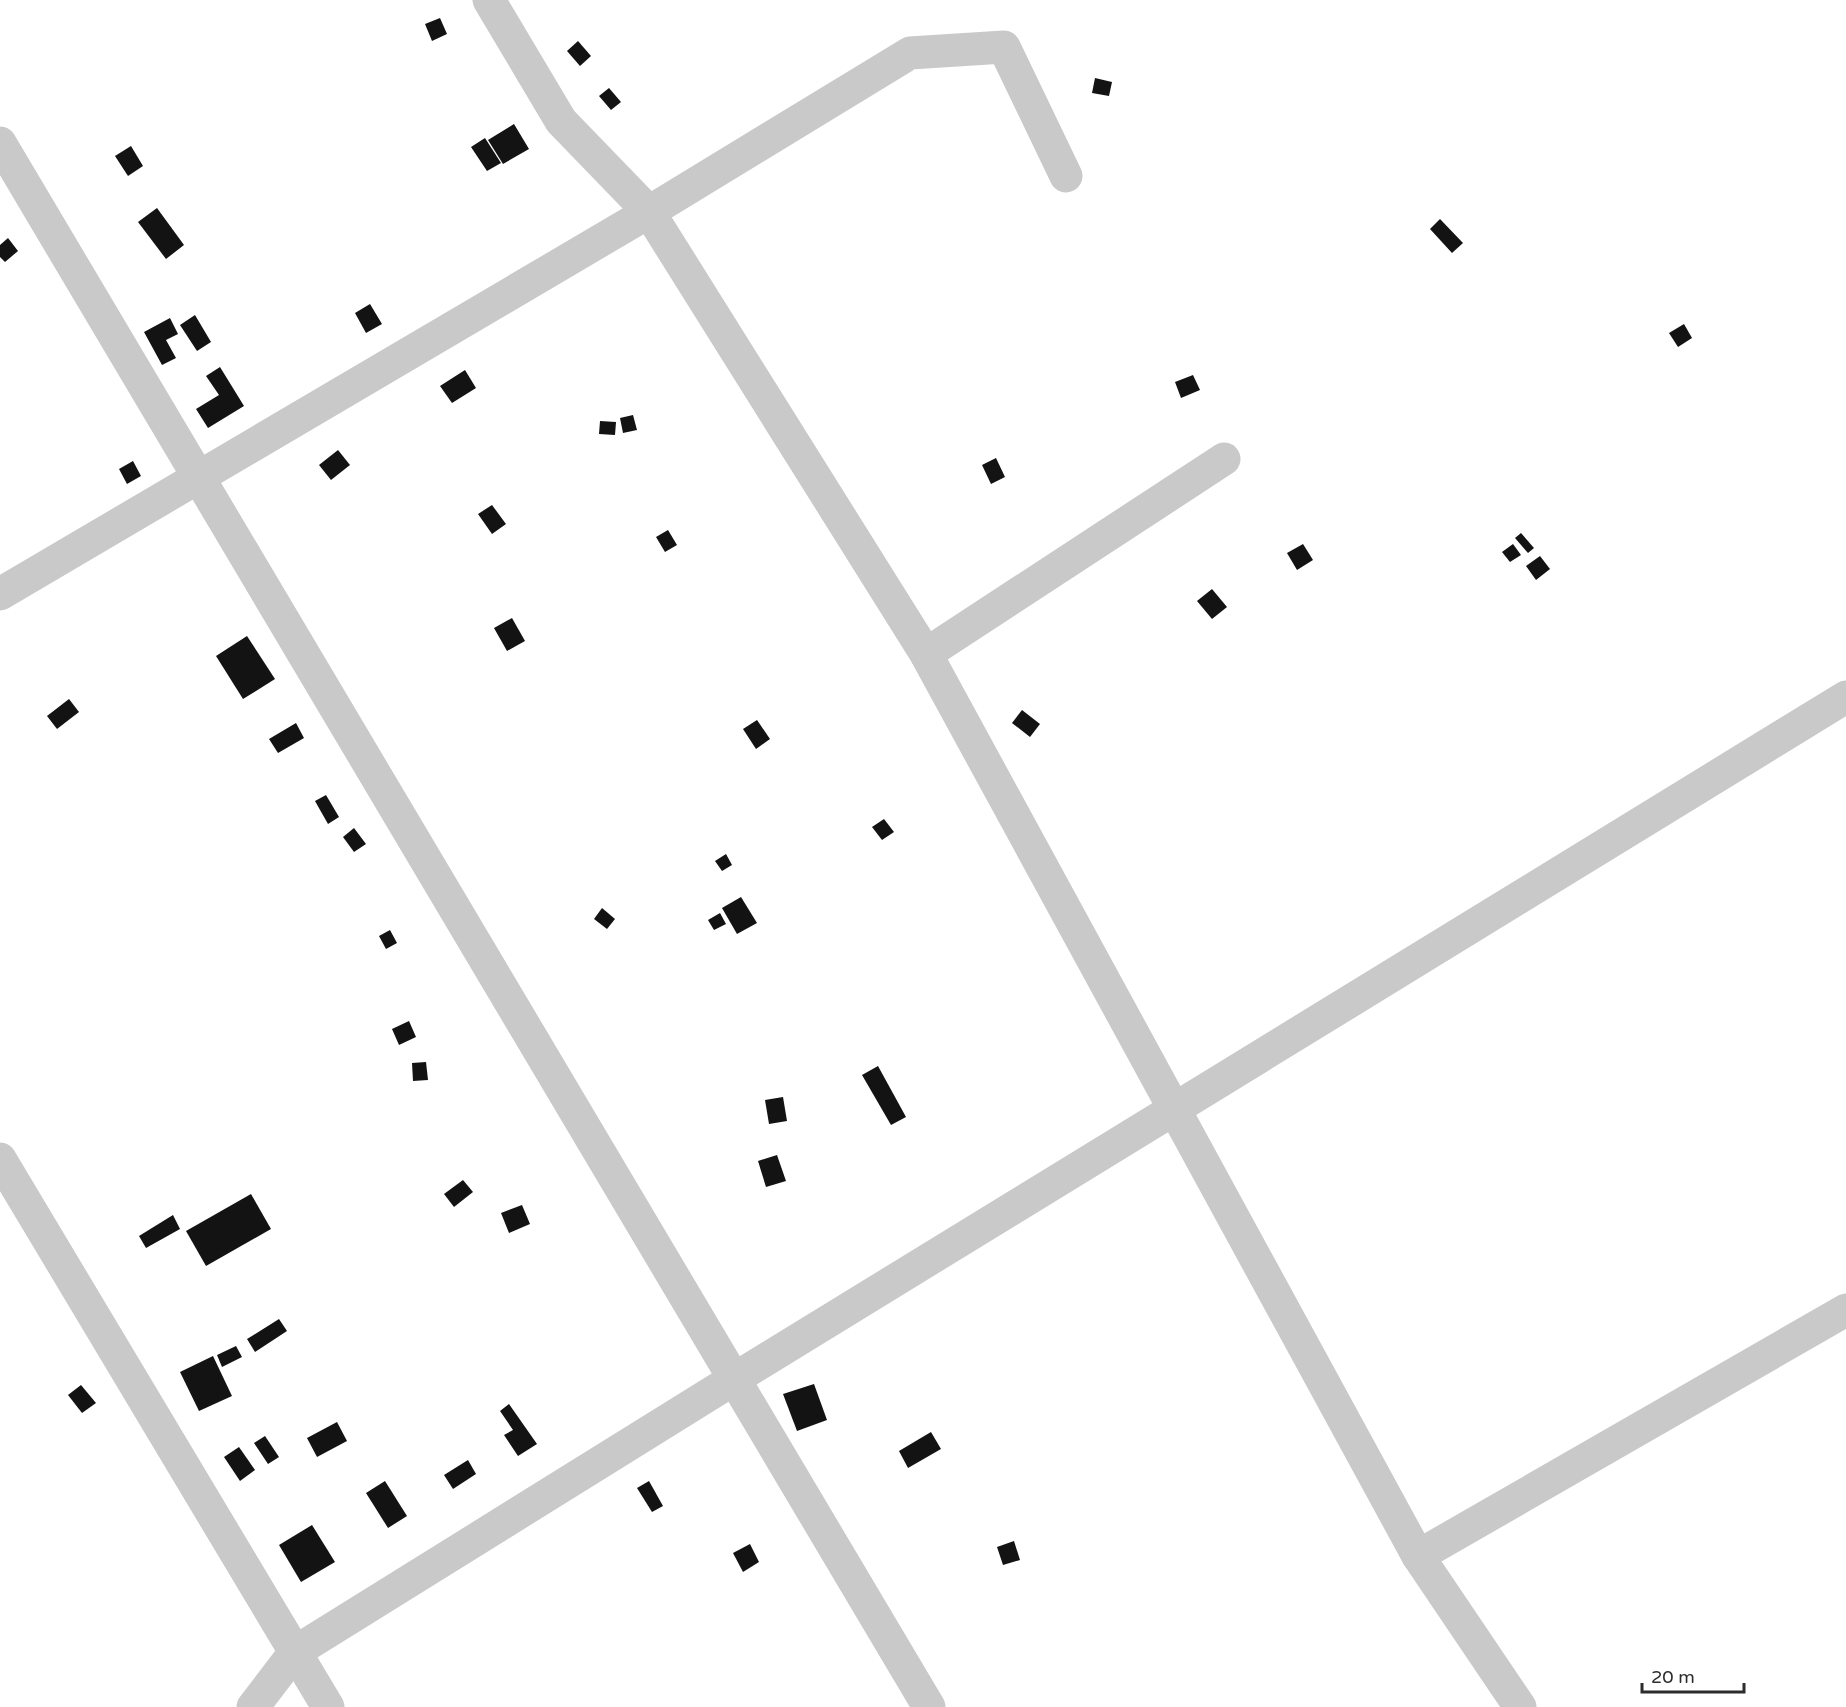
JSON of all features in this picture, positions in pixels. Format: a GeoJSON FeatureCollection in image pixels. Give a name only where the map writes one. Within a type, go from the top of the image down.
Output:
{"type":"FeatureCollection","features":[{"type":"Feature","properties":{"kind":"street"},"geometry":{"type":"LineString","coordinates":[[489,0],[561,121],[649,212],[926,654],[1418,1556],[1520,1707]]}},
{"type":"Feature","properties":{"kind":"street"},"geometry":{"type":"LineString","coordinates":[[0,594],[649,212],[910,53],[1004,47],[1066,176]]}},
{"type":"Feature","properties":{"kind":"street"},"geometry":{"type":"LineString","coordinates":[[0,143],[929,1707]]}},
{"type":"Feature","properties":{"kind":"street"},"geometry":{"type":"LineString","coordinates":[[926,654],[1224,459]]}},
{"type":"Feature","properties":{"kind":"street"},"geometry":{"type":"LineString","coordinates":[[253,1707],[295,1652],[734,1379],[1846,697]]}},
{"type":"Feature","properties":{"kind":"street"},"geometry":{"type":"LineString","coordinates":[[0,1159],[328,1707]]}},
{"type":"Feature","properties":{"kind":"street"},"geometry":{"type":"LineString","coordinates":[[1418,1556],[1846,1310]]}},
{"type":"Feature","properties":{"kind":"building"},"geometry":{"type":"Polygon","coordinates":[[[440,18],[447,34],[432,41],[425,24],[440,18]]]}},
{"type":"Feature","properties":{"kind":"building"},"geometry":{"type":"Polygon","coordinates":[[[578,41],[591,56],[580,66],[567,51],[578,41]]]}},
{"type":"Feature","properties":{"kind":"building"},"geometry":{"type":"Polygon","coordinates":[[[1095,78],[1112,82],[1109,96],[1092,93],[1095,78]]]}},
{"type":"Feature","properties":{"kind":"building"},"geometry":{"type":"Polygon","coordinates":[[[609,88],[621,102],[611,110],[599,96],[609,88]]]}},
{"type":"Feature","properties":{"kind":"building"},"geometry":{"type":"Polygon","coordinates":[[[514,124],[529,149],[503,164],[488,140],[514,124]]]}},
{"type":"Feature","properties":{"kind":"building"},"geometry":{"type":"Polygon","coordinates":[[[485,138],[501,163],[487,171],[471,147],[485,138]]]}},
{"type":"Feature","properties":{"kind":"building"},"geometry":{"type":"Polygon","coordinates":[[[131,146],[143,166],[128,176],[115,156],[131,146]]]}},
{"type":"Feature","properties":{"kind":"building"},"geometry":{"type":"Polygon","coordinates":[[[157,208],[184,245],[166,259],[138,222],[157,208]]]}},
{"type":"Feature","properties":{"kind":"building"},"geometry":{"type":"Polygon","coordinates":[[[1440,219],[1463,243],[1452,253],[1430,229],[1440,219]]]}},
{"type":"Feature","properties":{"kind":"building"},"geometry":{"type":"Polygon","coordinates":[[[8,238],[18,251],[5,262],[0,257],[0,245],[8,238]]]}},
{"type":"Feature","properties":{"kind":"building"},"geometry":{"type":"Polygon","coordinates":[[[370,304],[382,324],[366,333],[355,313],[370,304]]]}},
{"type":"Feature","properties":{"kind":"building"},"geometry":{"type":"Polygon","coordinates":[[[195,315],[211,342],[197,351],[180,325],[195,315]]]}},
{"type":"Feature","properties":{"kind":"building"},"geometry":{"type":"Polygon","coordinates":[[[170,318],[178,334],[166,340],[176,358],[162,365],[144,332],[170,318]]]}},
{"type":"Feature","properties":{"kind":"building"},"geometry":{"type":"Polygon","coordinates":[[[1684,324],[1692,338],[1678,347],[1669,333],[1684,324]]]}},
{"type":"Feature","properties":{"kind":"building"},"geometry":{"type":"Polygon","coordinates":[[[220,367],[244,406],[208,428],[196,409],[219,395],[206,376],[220,367]]]}},
{"type":"Feature","properties":{"kind":"building"},"geometry":{"type":"Polygon","coordinates":[[[465,370],[476,388],[452,403],[440,386],[465,370]]]}},
{"type":"Feature","properties":{"kind":"building"},"geometry":{"type":"Polygon","coordinates":[[[1193,375],[1200,390],[1181,398],[1175,382],[1193,375]]]}},
{"type":"Feature","properties":{"kind":"building"},"geometry":{"type":"Polygon","coordinates":[[[633,415],[637,430],[623,433],[620,418],[633,415]]]}},
{"type":"Feature","properties":{"kind":"building"},"geometry":{"type":"Polygon","coordinates":[[[600,421],[616,422],[615,435],[599,434],[600,421]]]}},
{"type":"Feature","properties":{"kind":"building"},"geometry":{"type":"Polygon","coordinates":[[[338,450],[350,465],[331,480],[319,465],[338,450]]]}},
{"type":"Feature","properties":{"kind":"building"},"geometry":{"type":"Polygon","coordinates":[[[996,458],[1005,477],[991,484],[982,465],[996,458]]]}},
{"type":"Feature","properties":{"kind":"building"},"geometry":{"type":"Polygon","coordinates":[[[133,461],[141,476],[127,484],[119,469],[133,461]]]}},
{"type":"Feature","properties":{"kind":"building"},"geometry":{"type":"Polygon","coordinates":[[[492,505],[506,524],[492,534],[478,514],[492,505]]]}},
{"type":"Feature","properties":{"kind":"building"},"geometry":{"type":"Polygon","coordinates":[[[668,530],[677,545],[665,552],[656,537],[668,530]]]}},
{"type":"Feature","properties":{"kind":"building"},"geometry":{"type":"Polygon","coordinates":[[[1521,533],[1534,548],[1528,553],[1515,538],[1521,533]]]}},
{"type":"Feature","properties":{"kind":"building"},"geometry":{"type":"Polygon","coordinates":[[[1303,544],[1313,560],[1297,570],[1287,553],[1303,544]]]}},
{"type":"Feature","properties":{"kind":"building"},"geometry":{"type":"Polygon","coordinates":[[[1513,544],[1521,555],[1510,562],[1502,552],[1513,544]]]}},
{"type":"Feature","properties":{"kind":"building"},"geometry":{"type":"Polygon","coordinates":[[[1540,556],[1550,569],[1536,580],[1526,566],[1540,556]]]}},
{"type":"Feature","properties":{"kind":"building"},"geometry":{"type":"Polygon","coordinates":[[[1212,589],[1227,607],[1212,619],[1197,601],[1212,589]]]}},
{"type":"Feature","properties":{"kind":"building"},"geometry":{"type":"Polygon","coordinates":[[[512,618],[525,641],[507,651],[494,628],[512,618]]]}},
{"type":"Feature","properties":{"kind":"building"},"geometry":{"type":"Polygon","coordinates":[[[247,636],[275,679],[243,699],[216,656],[247,636]]]}},
{"type":"Feature","properties":{"kind":"building"},"geometry":{"type":"Polygon","coordinates":[[[69,699],[79,712],[57,729],[47,716],[69,699]]]}},
{"type":"Feature","properties":{"kind":"building"},"geometry":{"type":"Polygon","coordinates":[[[1022,710],[1040,724],[1030,737],[1012,723],[1022,710]]]}},
{"type":"Feature","properties":{"kind":"building"},"geometry":{"type":"Polygon","coordinates":[[[757,720],[770,739],[756,749],[743,729],[757,720]]]}},
{"type":"Feature","properties":{"kind":"building"},"geometry":{"type":"Polygon","coordinates":[[[296,723],[304,738],[278,753],[269,739],[296,723]]]}},
{"type":"Feature","properties":{"kind":"building"},"geometry":{"type":"Polygon","coordinates":[[[326,795],[339,817],[328,824],[315,801],[326,795]]]}},
{"type":"Feature","properties":{"kind":"building"},"geometry":{"type":"Polygon","coordinates":[[[884,819],[894,832],[882,840],[872,827],[884,819]]]}},
{"type":"Feature","properties":{"kind":"building"},"geometry":{"type":"Polygon","coordinates":[[[354,828],[366,844],[354,852],[343,837],[354,828]]]}},
{"type":"Feature","properties":{"kind":"building"},"geometry":{"type":"Polygon","coordinates":[[[726,854],[732,865],[722,871],[715,861],[726,854]]]}},
{"type":"Feature","properties":{"kind":"building"},"geometry":{"type":"Polygon","coordinates":[[[741,897],[757,923],[737,934],[722,908],[741,897]]]}},
{"type":"Feature","properties":{"kind":"building"},"geometry":{"type":"Polygon","coordinates":[[[602,908],[615,919],[607,929],[594,919],[602,908]]]}},
{"type":"Feature","properties":{"kind":"building"},"geometry":{"type":"Polygon","coordinates":[[[720,913],[726,924],[714,930],[708,920],[720,913]]]}},
{"type":"Feature","properties":{"kind":"building"},"geometry":{"type":"Polygon","coordinates":[[[390,930],[397,943],[386,949],[379,936],[390,930]]]}},
{"type":"Feature","properties":{"kind":"building"},"geometry":{"type":"Polygon","coordinates":[[[409,1021],[416,1037],[399,1045],[392,1029],[409,1021]]]}},
{"type":"Feature","properties":{"kind":"building"},"geometry":{"type":"Polygon","coordinates":[[[426,1062],[428,1080],[413,1081],[412,1063],[426,1062]]]}},
{"type":"Feature","properties":{"kind":"building"},"geometry":{"type":"Polygon","coordinates":[[[878,1066],[906,1117],[891,1125],[862,1075],[878,1066]]]}},
{"type":"Feature","properties":{"kind":"building"},"geometry":{"type":"Polygon","coordinates":[[[783,1097],[787,1121],[769,1124],[765,1100],[783,1097]]]}},
{"type":"Feature","properties":{"kind":"building"},"geometry":{"type":"Polygon","coordinates":[[[777,1155],[786,1181],[766,1187],[758,1161],[777,1155]]]}},
{"type":"Feature","properties":{"kind":"building"},"geometry":{"type":"Polygon","coordinates":[[[463,1180],[473,1192],[454,1207],[444,1194],[463,1180]]]}},
{"type":"Feature","properties":{"kind":"building"},"geometry":{"type":"Polygon","coordinates":[[[251,1194],[271,1229],[206,1266],[186,1231],[251,1194]]]}},
{"type":"Feature","properties":{"kind":"building"},"geometry":{"type":"Polygon","coordinates":[[[522,1205],[530,1224],[509,1233],[501,1213],[522,1205]]]}},
{"type":"Feature","properties":{"kind":"building"},"geometry":{"type":"Polygon","coordinates":[[[173,1215],[180,1229],[146,1248],[139,1236],[173,1215]]]}},
{"type":"Feature","properties":{"kind":"building"},"geometry":{"type":"Polygon","coordinates":[[[279,1319],[287,1331],[255,1352],[247,1339],[279,1319]]]}},
{"type":"Feature","properties":{"kind":"building"},"geometry":{"type":"Polygon","coordinates":[[[236,1346],[242,1357],[222,1367],[217,1355],[236,1346]]]}},
{"type":"Feature","properties":{"kind":"building"},"geometry":{"type":"Polygon","coordinates":[[[213,1356],[232,1396],[199,1411],[180,1372],[213,1356]]]}},
{"type":"Feature","properties":{"kind":"building"},"geometry":{"type":"Polygon","coordinates":[[[814,1384],[827,1420],[797,1431],[783,1394],[814,1384]]]}},
{"type":"Feature","properties":{"kind":"building"},"geometry":{"type":"Polygon","coordinates":[[[81,1385],[96,1403],[82,1413],[68,1395],[81,1385]]]}},
{"type":"Feature","properties":{"kind":"building"},"geometry":{"type":"Polygon","coordinates":[[[509,1404],[537,1444],[518,1456],[504,1435],[513,1430],[500,1411],[509,1404]]]}},
{"type":"Feature","properties":{"kind":"building"},"geometry":{"type":"Polygon","coordinates":[[[337,1422],[347,1441],[317,1457],[307,1438],[337,1422]]]}},
{"type":"Feature","properties":{"kind":"building"},"geometry":{"type":"Polygon","coordinates":[[[931,1432],[941,1449],[908,1468],[899,1451],[931,1432]]]}},
{"type":"Feature","properties":{"kind":"building"},"geometry":{"type":"Polygon","coordinates":[[[265,1436],[279,1457],[268,1464],[254,1443],[265,1436]]]}},
{"type":"Feature","properties":{"kind":"building"},"geometry":{"type":"Polygon","coordinates":[[[239,1447],[255,1470],[240,1481],[224,1457],[239,1447]]]}},
{"type":"Feature","properties":{"kind":"building"},"geometry":{"type":"Polygon","coordinates":[[[468,1460],[476,1474],[453,1489],[444,1475],[468,1460]]]}},
{"type":"Feature","properties":{"kind":"building"},"geometry":{"type":"Polygon","coordinates":[[[385,1481],[407,1516],[388,1528],[366,1493],[385,1481]]]}},
{"type":"Feature","properties":{"kind":"building"},"geometry":{"type":"Polygon","coordinates":[[[649,1481],[663,1506],[652,1512],[637,1488],[649,1481]]]}},
{"type":"Feature","properties":{"kind":"building"},"geometry":{"type":"Polygon","coordinates":[[[312,1525],[335,1562],[301,1582],[279,1545],[312,1525]]]}},
{"type":"Feature","properties":{"kind":"building"},"geometry":{"type":"Polygon","coordinates":[[[1014,1541],[1020,1560],[1003,1565],[997,1547],[1014,1541]]]}},
{"type":"Feature","properties":{"kind":"building"},"geometry":{"type":"Polygon","coordinates":[[[750,1544],[759,1562],[743,1572],[733,1553],[750,1544]]]}}]}
